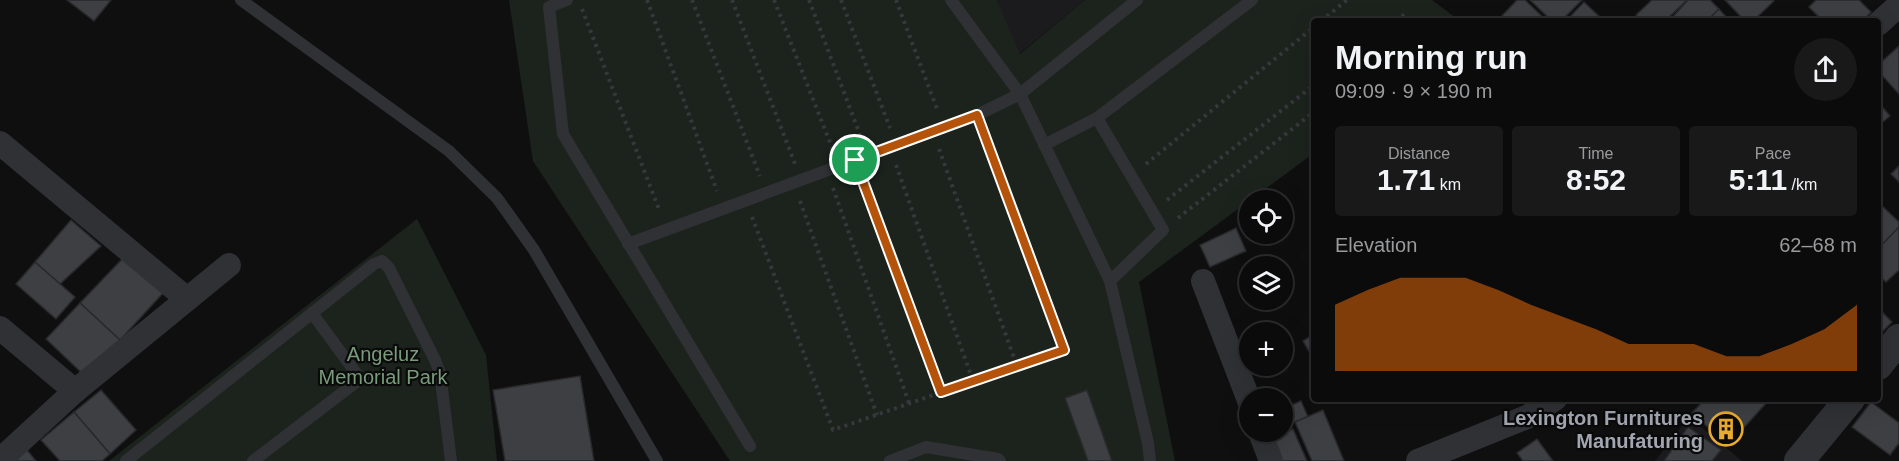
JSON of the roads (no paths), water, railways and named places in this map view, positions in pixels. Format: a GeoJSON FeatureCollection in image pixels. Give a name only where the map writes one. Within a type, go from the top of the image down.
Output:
{"type":"FeatureCollection","features":[{"type":"Feature","properties":{"kind":"street"},"geometry":{"type":"LineString","coordinates":[[1881,21],[1899,5]]}},
{"type":"Feature","properties":{"kind":"street"},"geometry":{"type":"LineString","coordinates":[[0,143],[187,299]]}},
{"type":"Feature","properties":{"kind":"street"},"geometry":{"type":"LineString","coordinates":[[0,460],[75,391],[229,265]]}},
{"type":"Feature","properties":{"kind":"street"},"geometry":{"type":"LineString","coordinates":[[1203,281],[1244,388]]}},
{"type":"Feature","properties":{"kind":"street"},"geometry":{"type":"LineString","coordinates":[[0,328],[75,391]]}},
{"type":"Feature","properties":{"kind":"street"},"geometry":{"type":"LineString","coordinates":[[1881,361],[1899,339]]}},
{"type":"Feature","properties":{"kind":"street"},"geometry":{"type":"LineString","coordinates":[[1418,461],[1527,417],[1550,402]]}},
{"type":"Feature","properties":{"kind":"street"},"geometry":{"type":"LineString","coordinates":[[1799,461],[1848,402]]}},
{"type":"Feature","properties":{"kind":"street"},"geometry":{"type":"LineString","coordinates":[[1264,442],[1271,461]]}},
{"type":"Feature","properties":{"kind":"lane"},"geometry":{"type":"LineString","coordinates":[[241,0],[448,151],[497,198],[534,250],[657,461]]}},
{"type":"Feature","properties":{"kind":"lane"},"geometry":{"type":"LineString","coordinates":[[567,0],[549,7],[563,134],[750,446]]}},
{"type":"Feature","properties":{"kind":"lane"},"geometry":{"type":"LineString","coordinates":[[951,0],[1020,94],[1110,282],[1148,443],[1150,461]]}},
{"type":"Feature","properties":{"kind":"lane"},"geometry":{"type":"LineString","coordinates":[[628,244],[977,115],[1020,94],[1137,0]]}},
{"type":"Feature","properties":{"kind":"lane"},"geometry":{"type":"LineString","coordinates":[[1044,145],[1096,118],[1252,0]]}},
{"type":"Feature","properties":{"kind":"lane"},"geometry":{"type":"LineString","coordinates":[[1096,118],[1163,230],[1110,282]]}},
{"type":"Feature","properties":{"kind":"lane"},"geometry":{"type":"LineString","coordinates":[[126,461],[374,264],[382,261],[389,268],[440,373],[452,461]]}},
{"type":"Feature","properties":{"kind":"lane"},"geometry":{"type":"LineString","coordinates":[[253,461],[355,383],[358,378],[312,313]]}},
{"type":"Feature","properties":{"kind":"lane"},"geometry":{"type":"LineString","coordinates":[[890,461],[926,447],[1000,461]]}},
{"type":"Feature","properties":{"kind":"place","name":"Lexington Furnitures Manufaturing"},"geometry":{"type":"Point","coordinates":[1726,429]}},
{"type":"Feature","properties":{"kind":"park label","name":"Angeluz Memorial Park"},"geometry":{"type":"Point","coordinates":[383,366]}}]}
